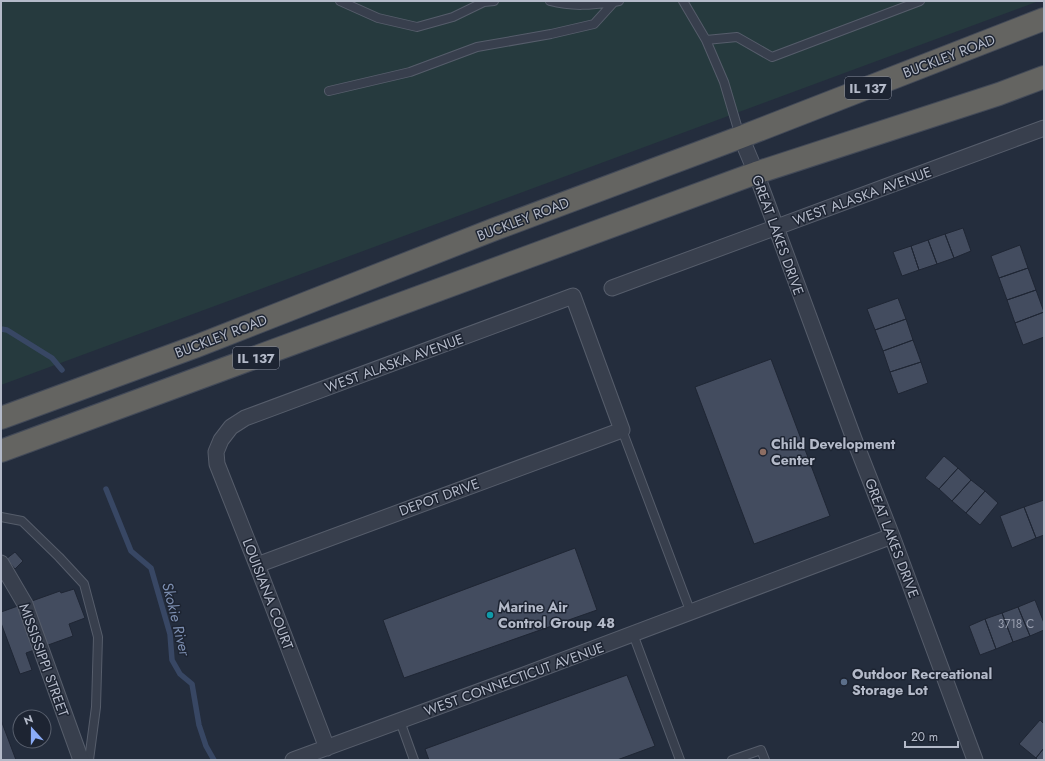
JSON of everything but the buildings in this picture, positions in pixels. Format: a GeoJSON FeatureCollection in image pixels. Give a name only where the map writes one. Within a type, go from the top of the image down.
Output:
{"type":"FeatureCollection","features":[{"type":"Feature","properties":{"kind":"highway","name":"BUCKLEY ROAD"},"geometry":{"type":"LineString","coordinates":[[1,418],[198,346],[495,229],[740,137],[1044,19]]}},
{"type":"Feature","properties":{"kind":"highway","name":"IL 137"},"geometry":{"type":"LineString","coordinates":[[1,451],[756,174],[999,94],[1044,77]]}},
{"type":"Feature","properties":{"kind":"street","name":"WEST ALASKA AVENUE"},"geometry":{"type":"LineString","coordinates":[[612,288],[1044,128]]}},
{"type":"Feature","properties":{"kind":"street","name":"GREAT LAKES DRIVE"},"geometry":{"type":"LineString","coordinates":[[740,137],[756,174],[975,760]]}},
{"type":"Feature","properties":{"kind":"street","name":"WEST ALASKA AVENUE"},"geometry":{"type":"LineString","coordinates":[[221,440],[231,427],[244,418],[573,296],[622,430]]}},
{"type":"Feature","properties":{"kind":"street","name":"DEPOT DRIVE"},"geometry":{"type":"LineString","coordinates":[[257,565],[622,430]]}},
{"type":"Feature","properties":{"kind":"street","name":"LOUISIANA COURT"},"geometry":{"type":"LineString","coordinates":[[221,440],[216,452],[217,464],[327,748]]}},
{"type":"Feature","properties":{"kind":"street","name":"WEST CONNECTICUT AVENUE"},"geometry":{"type":"LineString","coordinates":[[293,760],[691,613],[892,536]]}},
{"type":"Feature","properties":{"kind":"street","name":"MISSISSIPPI STREET"},"geometry":{"type":"LineString","coordinates":[[1,563],[26,608],[81,760]]}},
{"type":"Feature","properties":{"kind":"lane"},"geometry":{"type":"LineString","coordinates":[[340,1],[378,18],[417,26],[453,17],[484,2],[494,1]]}},
{"type":"Feature","properties":{"kind":"lane"},"geometry":{"type":"LineString","coordinates":[[550,1],[562,4],[590,5],[616,1]]}},
{"type":"Feature","properties":{"kind":"lane"},"geometry":{"type":"LineString","coordinates":[[329,91],[410,72],[477,47],[551,34],[594,24],[616,1]]}},
{"type":"Feature","properties":{"kind":"lane"},"geometry":{"type":"LineString","coordinates":[[683,1],[706,40],[724,82],[740,137]]}},
{"type":"Feature","properties":{"kind":"lane"},"geometry":{"type":"LineString","coordinates":[[706,40],[737,36],[772,57],[920,1]]}},
{"type":"Feature","properties":{"kind":"lane"},"geometry":{"type":"LineString","coordinates":[[622,430],[691,613]]}},
{"type":"Feature","properties":{"kind":"lane"},"geometry":{"type":"LineString","coordinates":[[1,517],[22,521],[84,584],[98,636],[96,707],[89,760]]}},
{"type":"Feature","properties":{"kind":"lane"},"geometry":{"type":"LineString","coordinates":[[633,634],[680,760]]}},
{"type":"Feature","properties":{"kind":"lane"},"geometry":{"type":"LineString","coordinates":[[400,721],[414,760]]}},
{"type":"Feature","properties":{"kind":"lane"},"geometry":{"type":"LineString","coordinates":[[732,760],[761,750],[765,760]]}},
{"type":"Feature","properties":{"kind":"green space"},"geometry":{"type":"Polygon","coordinates":[[[1,1],[1039,1],[1,385],[1,1]]]}},
{"type":"Feature","properties":{"kind":"waterway","name":"Skokie River"},"geometry":{"type":"LineString","coordinates":[[1,329],[7,330],[52,358],[62,370]]}},
{"type":"Feature","properties":{"kind":"waterway","name":"Skokie River"},"geometry":{"type":"LineString","coordinates":[[106,489],[131,551],[151,568],[170,634],[172,660],[180,674],[192,684],[199,725],[206,746],[214,760]]}},
{"type":"Feature","properties":{"kind":"place","name":"Child Development Center"},"geometry":{"type":"Point","coordinates":[763,452]}},
{"type":"Feature","properties":{"kind":"place","name":"Marine Air Control Group 48"},"geometry":{"type":"Point","coordinates":[490,615]}},
{"type":"Feature","properties":{"kind":"place","name":"Outdoor Recreational Storage Lot"},"geometry":{"type":"Point","coordinates":[844,682]}}]}
